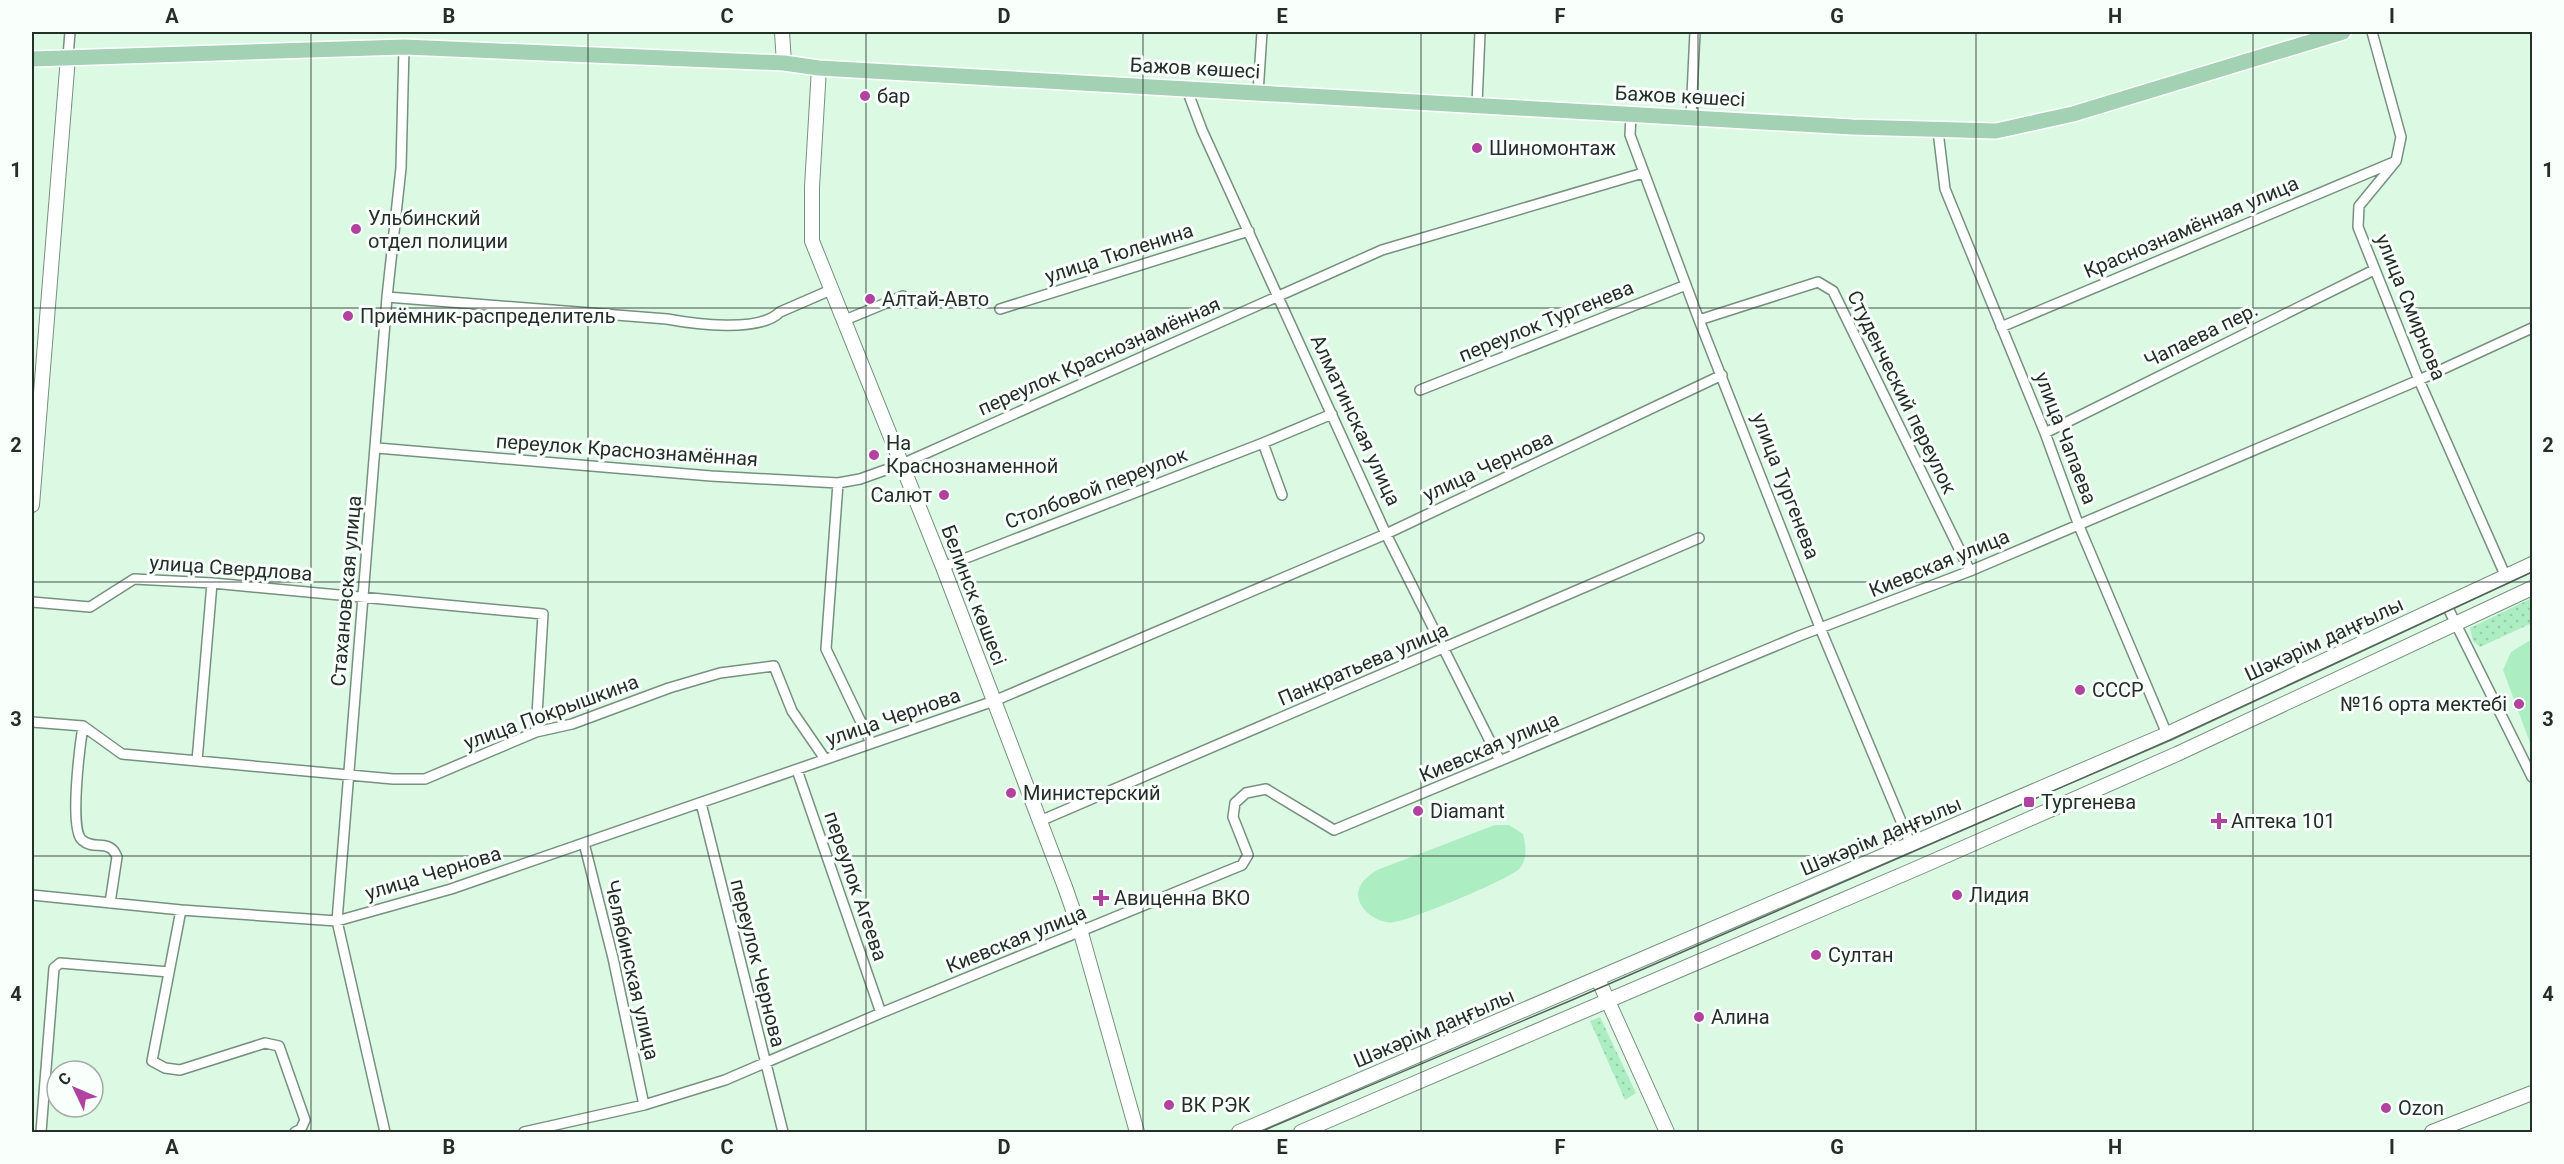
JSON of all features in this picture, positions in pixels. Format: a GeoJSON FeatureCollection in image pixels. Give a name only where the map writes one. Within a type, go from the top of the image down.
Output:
{"type":"FeatureCollection","features":[{"type":"Feature","properties":{"kind":"main road"},"geometry":{"type":"LineString","coordinates":[[782,32],[784,63]]}},
{"type":"Feature","properties":{"kind":"main road","name":"Бажов көшесі"},"geometry":{"type":"LineString","coordinates":[[32,59],[404,47],[784,63],[819,68],[1631,115],[1691,116],[1938,131],[1996,131],[2048,121],[2343,32]]}},
{"type":"Feature","properties":{"kind":"main road"},"geometry":{"type":"LineString","coordinates":[[32,505],[68,57]]}},
{"type":"Feature","properties":{"kind":"main road","name":"Белинск көшесі"},"geometry":{"type":"LineString","coordinates":[[819,68],[812,187],[812,240],[943,567],[1081,933],[1137,1132]]}},
{"type":"Feature","properties":{"kind":"main road","name":"Шәкәрім даңғылы"},"geometry":{"type":"LineString","coordinates":[[1239,1132],[2167,734],[2532,564]]}},
{"type":"Feature","properties":{"kind":"main road","name":"улица Смирнова"},"geometry":{"type":"LineString","coordinates":[[2506,577],[2514,596]]}},
{"type":"Feature","properties":{"kind":"main road"},"geometry":{"type":"LineString","coordinates":[[1301,1132],[1920,867],[2177,754],[2532,588]]}},
{"type":"Feature","properties":{"kind":"main road","name":"улица Чапаева"},"geometry":{"type":"LineString","coordinates":[[2167,734],[2177,754]]}},
{"type":"Feature","properties":{"kind":"main road","name":"улица Тургенева"},"geometry":{"type":"LineString","coordinates":[[1911,845],[1920,867]]}},
{"type":"Feature","properties":{"kind":"main road"},"geometry":{"type":"LineString","coordinates":[[1598,979],[1667,1132]]}},
{"type":"Feature","properties":{"kind":"main road"},"geometry":{"type":"LineString","coordinates":[[2432,1132],[2532,1093]]}},
{"type":"Feature","properties":{"kind":"street"},"geometry":{"type":"LineString","coordinates":[[68,57],[70,32]]}},
{"type":"Feature","properties":{"kind":"street"},"geometry":{"type":"LineString","coordinates":[[1258,93],[1262,32]]}},
{"type":"Feature","properties":{"kind":"street"},"geometry":{"type":"LineString","coordinates":[[1477,105],[1480,32]]}},
{"type":"Feature","properties":{"kind":"street"},"geometry":{"type":"LineString","coordinates":[[1691,116],[1695,32]]}},
{"type":"Feature","properties":{"kind":"street"},"geometry":{"type":"LineString","coordinates":[[2372,32],[2402,137],[2396,161]]}},
{"type":"Feature","properties":{"kind":"street","name":"Стахановская улица"},"geometry":{"type":"LineString","coordinates":[[385,1132],[337,921],[377,448],[387,297],[401,168],[404,47]]}},
{"type":"Feature","properties":{"kind":"street","name":"Алматинская улица"},"geometry":{"type":"LineString","coordinates":[[1187,90],[1202,130],[1386,534],[1500,762]]}},
{"type":"Feature","properties":{"kind":"street","name":"улица Тургенева"},"geometry":{"type":"LineString","coordinates":[[1631,115],[1630,135],[1699,320],[1821,630],[1911,845]]}},
{"type":"Feature","properties":{"kind":"street","name":"улица Чапаева"},"geometry":{"type":"LineString","coordinates":[[1938,131],[1945,189],[2045,433],[2079,526],[2167,734]]}},
{"type":"Feature","properties":{"kind":"street","name":"улица Смирнова"},"geometry":{"type":"LineString","coordinates":[[2396,161],[2359,206],[2358,227],[2419,380],[2506,577]]}},
{"type":"Feature","properties":{"kind":"street","name":"Краснознамённая улица"},"geometry":{"type":"LineString","coordinates":[[2001,327],[2396,161]]}},
{"type":"Feature","properties":{"kind":"street","name":"переулок Краснознамённая"},"geometry":{"type":"LineString","coordinates":[[377,448],[711,476],[838,483],[860,479],[902,464],[1382,250],[1643,173]]}},
{"type":"Feature","properties":{"kind":"street","name":"улица Тюленина"},"geometry":{"type":"LineString","coordinates":[[1000,309],[1249,231]]}},
{"type":"Feature","properties":{"kind":"street","name":"Чапаева пер."},"geometry":{"type":"LineString","coordinates":[[2045,433],[2374,270]]}},
{"type":"Feature","properties":{"kind":"street","name":"Студенческий переулок"},"geometry":{"type":"LineString","coordinates":[[1699,320],[1818,282],[1833,291],[1970,571]]}},
{"type":"Feature","properties":{"kind":"street","name":"переулок Тургенева"},"geometry":{"type":"LineString","coordinates":[[1420,390],[1686,285]]}},
{"type":"Feature","properties":{"kind":"street"},"geometry":{"type":"LineString","coordinates":[[387,297],[667,319],[705,326],[740,324],[775,317],[780,312],[833,289]]}},
{"type":"Feature","properties":{"kind":"street"},"geometry":{"type":"LineString","coordinates":[[845,320],[903,296]]}},
{"type":"Feature","properties":{"kind":"street","name":"Киевская улица"},"geometry":{"type":"LineString","coordinates":[[524,1132],[644,1105],[725,1080],[880,1013],[1081,933],[1242,865],[1248,855],[1233,817],[1235,803],[1246,793],[1266,789],[1335,830],[1799,636],[1821,630],[2079,526],[2419,380],[2532,328]]}},
{"type":"Feature","properties":{"kind":"street","name":"улица Чернова"},"geometry":{"type":"LineString","coordinates":[[32,895],[181,910],[337,921],[451,889],[994,700],[1386,534],[1722,375]]}},
{"type":"Feature","properties":{"kind":"street","name":"Столбовой переулок"},"geometry":{"type":"LineString","coordinates":[[943,567],[1332,414]]}},
{"type":"Feature","properties":{"kind":"street"},"geometry":{"type":"LineString","coordinates":[[1263,443],[1282,495]]}},
{"type":"Feature","properties":{"kind":"street"},"geometry":{"type":"LineString","coordinates":[[838,483],[826,649],[871,743]]}},
{"type":"Feature","properties":{"kind":"street","name":"Панкратьева улица"},"geometry":{"type":"LineString","coordinates":[[1040,821],[1699,538]]}},
{"type":"Feature","properties":{"kind":"street","name":"улица Свердлова"},"geometry":{"type":"LineString","coordinates":[[32,602],[90,608],[134,579],[212,583],[543,614],[536,732]]}},
{"type":"Feature","properties":{"kind":"street"},"geometry":{"type":"LineString","coordinates":[[197,761],[212,583]]}},
{"type":"Feature","properties":{"kind":"street"},"geometry":{"type":"LineString","coordinates":[[2446,604],[2532,777]]}},
{"type":"Feature","properties":{"kind":"street","name":"улица Покрышкина"},"geometry":{"type":"LineString","coordinates":[[83,726],[122,754],[349,773],[393,779],[425,778],[536,732],[572,724],[669,688],[720,673],[774,666],[792,711],[825,759]]}},
{"type":"Feature","properties":{"kind":"street"},"geometry":{"type":"LineString","coordinates":[[32,722],[83,726],[77,783],[77,831],[81,840],[107,845],[115,850],[117,857],[110,903]]}},
{"type":"Feature","properties":{"kind":"street","name":"переулок Агеева"},"geometry":{"type":"LineString","coordinates":[[797,770],[880,1013]]}},
{"type":"Feature","properties":{"kind":"street","name":"переулок Чернова"},"geometry":{"type":"LineString","coordinates":[[701,803],[783,1132]]}},
{"type":"Feature","properties":{"kind":"street","name":"Челябинская улица"},"geometry":{"type":"LineString","coordinates":[[584,843],[613,958],[644,1105]]}},
{"type":"Feature","properties":{"kind":"street"},"geometry":{"type":"LineString","coordinates":[[181,910],[152,1061],[165,1068],[180,1070],[265,1043],[279,1046],[304,1120],[301,1129],[295,1132]]}},
{"type":"Feature","properties":{"kind":"street"},"geometry":{"type":"LineString","coordinates":[[41,1132],[54,968],[60,963],[170,972]]}},
{"type":"Feature","properties":{"kind":"green space"},"geometry":{"type":"Polygon","coordinates":[[[2532,598],[2532,623],[2480,647],[2473,641],[2470,628],[2532,598]]]}},
{"type":"Feature","properties":{"kind":"green space"},"geometry":{"type":"Polygon","coordinates":[[[2532,639],[2532,748],[2503,670],[2511,652],[2532,639]]]}},
{"type":"Feature","properties":{"kind":"green space"},"geometry":{"type":"Polygon","coordinates":[[[1495,825],[1509,825],[1523,834],[1525,848],[1524,861],[1519,869],[1498,882],[1460,899],[1395,922],[1383,921],[1371,916],[1359,901],[1358,895],[1362,883],[1377,870],[1495,825]]]}},
{"type":"Feature","properties":{"kind":"green space"},"geometry":{"type":"Polygon","coordinates":[[[1600,1017],[1636,1093],[1625,1100],[1590,1021],[1600,1017]]]}},
{"type":"Feature","properties":{"kind":"tram line"},"geometry":{"type":"LineString","coordinates":[[1260,1132],[1572,1000],[2170,740],[2532,572]]}},
{"type":"Feature","properties":{"kind":"place","name":"бар"},"geometry":{"type":"Point","coordinates":[865,96]}},
{"type":"Feature","properties":{"kind":"place","name":"Шиномонтаж"},"geometry":{"type":"Point","coordinates":[1477,148]}},
{"type":"Feature","properties":{"kind":"place","name":"Ульбинский отдел полиции"},"geometry":{"type":"Point","coordinates":[356,229]}},
{"type":"Feature","properties":{"kind":"place","name":"Алтай-Авто"},"geometry":{"type":"Point","coordinates":[870,299]}},
{"type":"Feature","properties":{"kind":"place","name":"Приёмник-распределитель"},"geometry":{"type":"Point","coordinates":[348,316]}},
{"type":"Feature","properties":{"kind":"place","name":"На Краснознаменной"},"geometry":{"type":"Point","coordinates":[874,455]}},
{"type":"Feature","properties":{"kind":"place","name":"Салют"},"geometry":{"type":"Point","coordinates":[944,495]}},
{"type":"Feature","properties":{"kind":"place","name":"СССР"},"geometry":{"type":"Point","coordinates":[2080,690]}},
{"type":"Feature","properties":{"kind":"place","name":"№16 орта мектебі"},"geometry":{"type":"Point","coordinates":[2519,704]}},
{"type":"Feature","properties":{"kind":"place","name":"Министерский"},"geometry":{"type":"Point","coordinates":[1011,793]}},
{"type":"Feature","properties":{"kind":"place","name":"Тургенева"},"geometry":{"type":"Point","coordinates":[2029,802]}},
{"type":"Feature","properties":{"kind":"place","name":"Diamant"},"geometry":{"type":"Point","coordinates":[1418,811]}},
{"type":"Feature","properties":{"kind":"place","name":"Аптека 101"},"geometry":{"type":"Point","coordinates":[2219,821]}},
{"type":"Feature","properties":{"kind":"place","name":"Лидия"},"geometry":{"type":"Point","coordinates":[1957,895]}},
{"type":"Feature","properties":{"kind":"place","name":"Авиценна ВКО"},"geometry":{"type":"Point","coordinates":[1101,898]}},
{"type":"Feature","properties":{"kind":"place","name":"Султан"},"geometry":{"type":"Point","coordinates":[1816,955]}},
{"type":"Feature","properties":{"kind":"place","name":"Алина"},"geometry":{"type":"Point","coordinates":[1699,1017]}},
{"type":"Feature","properties":{"kind":"place","name":"ВК РЭК"},"geometry":{"type":"Point","coordinates":[1169,1105]}},
{"type":"Feature","properties":{"kind":"place","name":"Ozon"},"geometry":{"type":"Point","coordinates":[2386,1108]}}]}
